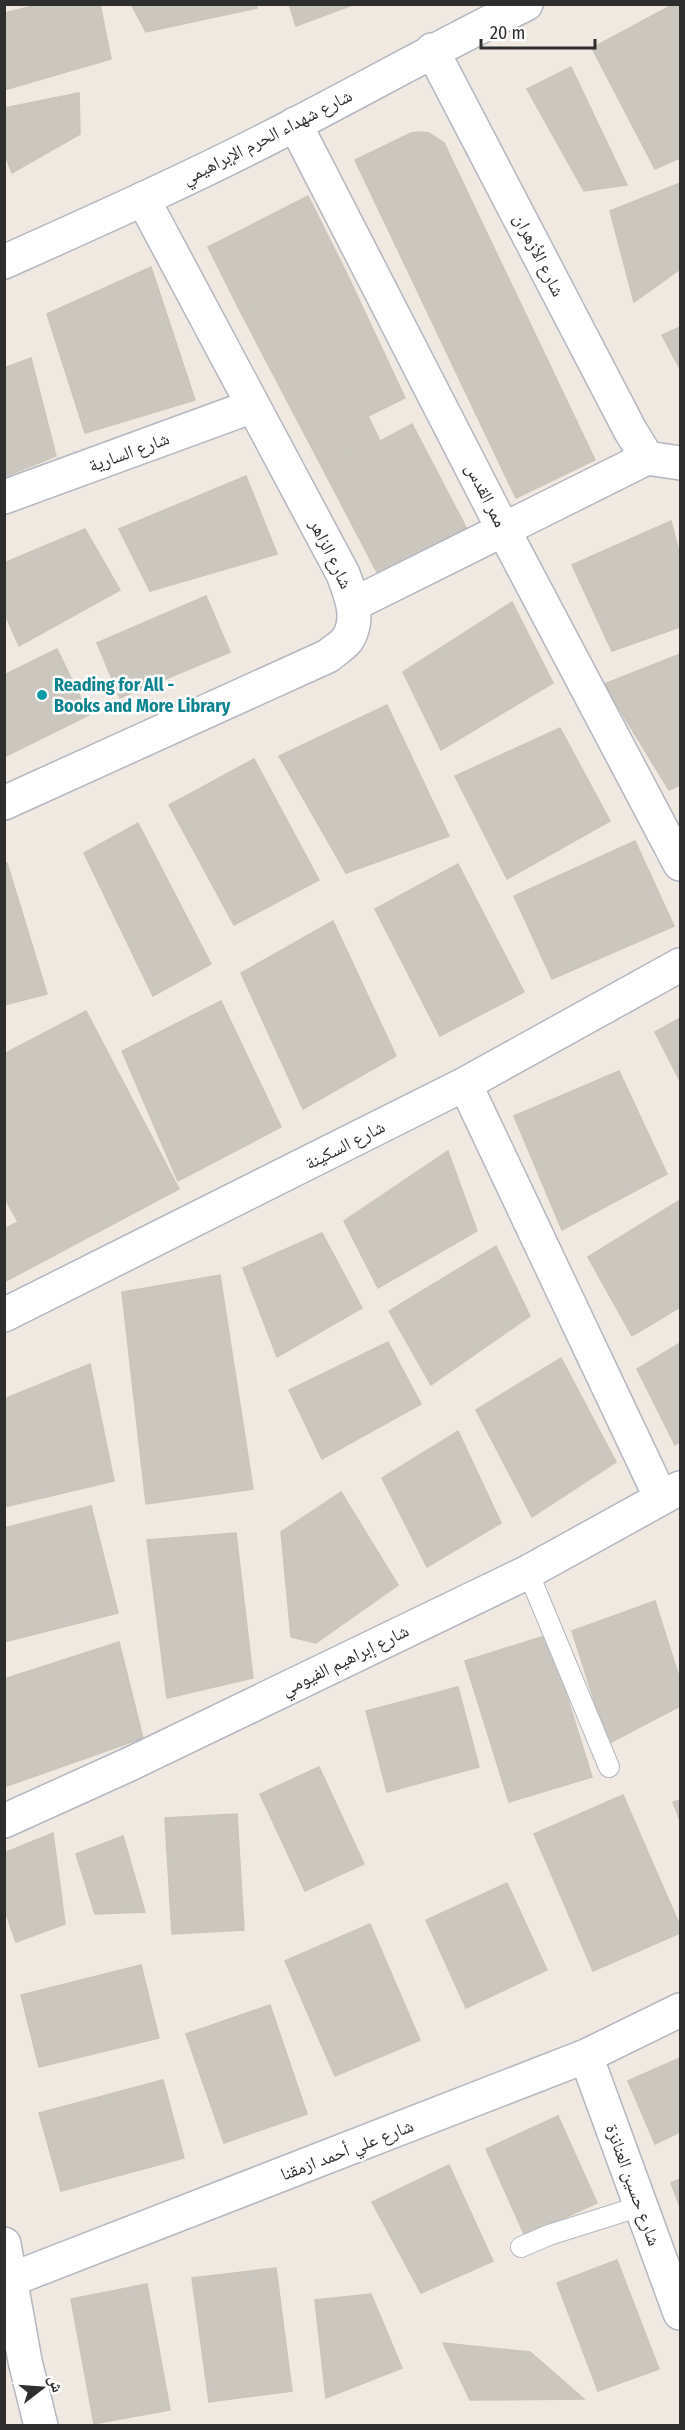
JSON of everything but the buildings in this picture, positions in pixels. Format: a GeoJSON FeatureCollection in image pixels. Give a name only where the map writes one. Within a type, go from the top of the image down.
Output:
{"type":"FeatureCollection","features":[{"type":"Feature","properties":{"kind":"street","name":"شارع شهداء الحرم الإبراهيمي"},"geometry":{"type":"LineString","coordinates":[[4,262],[143,199],[295,124],[432,50],[526,4]]}},
{"type":"Feature","properties":{"kind":"street","name":"شارع الأزهران"},"geometry":{"type":"LineString","coordinates":[[432,50],[624,420],[647,458]]}},
{"type":"Feature","properties":{"kind":"street","name":"ممر القدس"},"geometry":{"type":"LineString","coordinates":[[295,124],[503,529],[681,864]]}},
{"type":"Feature","properties":{"kind":"street","name":"شارع الزاهر"},"geometry":{"type":"LineString","coordinates":[[4,803],[328,656],[346,640],[354,623],[354,604],[343,574],[143,199]]}},
{"type":"Feature","properties":{"kind":"street","name":"شارع السارية"},"geometry":{"type":"LineString","coordinates":[[4,497],[253,406]]}},
{"type":"Feature","properties":{"kind":"street"},"geometry":{"type":"LineString","coordinates":[[354,604],[647,458],[681,463]]}},
{"type":"Feature","properties":{"kind":"street","name":"شارع السكينة"},"geometry":{"type":"LineString","coordinates":[[4,1315],[465,1083],[681,965]]}},
{"type":"Feature","properties":{"kind":"street"},"geometry":{"type":"LineString","coordinates":[[465,1083],[671,1493]]}},
{"type":"Feature","properties":{"kind":"street","name":"شارع إبراهيم الفيومي"},"geometry":{"type":"LineString","coordinates":[[4,1821],[141,1759],[528,1572],[671,1493]]}},
{"type":"Feature","properties":{"kind":"street","name":"شارع علي أحمد ازمقنا"},"geometry":{"type":"LineString","coordinates":[[10,2280],[586,2056],[681,2010]]}},
{"type":"Feature","properties":{"kind":"street","name":"شارع حسين العنانزة"},"geometry":{"type":"LineString","coordinates":[[586,2056],[681,2313]]}},
{"type":"Feature","properties":{"kind":"street"},"geometry":{"type":"LineString","coordinates":[[4,2244],[25,2361],[41,2426]]}},
{"type":"Feature","properties":{"kind":"lane"},"geometry":{"type":"LineString","coordinates":[[528,1572],[609,1767]]}},
{"type":"Feature","properties":{"kind":"lane"},"geometry":{"type":"LineString","coordinates":[[521,2247],[549,2235],[641,2206]]}},
{"type":"Feature","properties":{"kind":"place","name":"Reading for All - Books and More Library"},"geometry":{"type":"Point","coordinates":[42,695]}}]}
